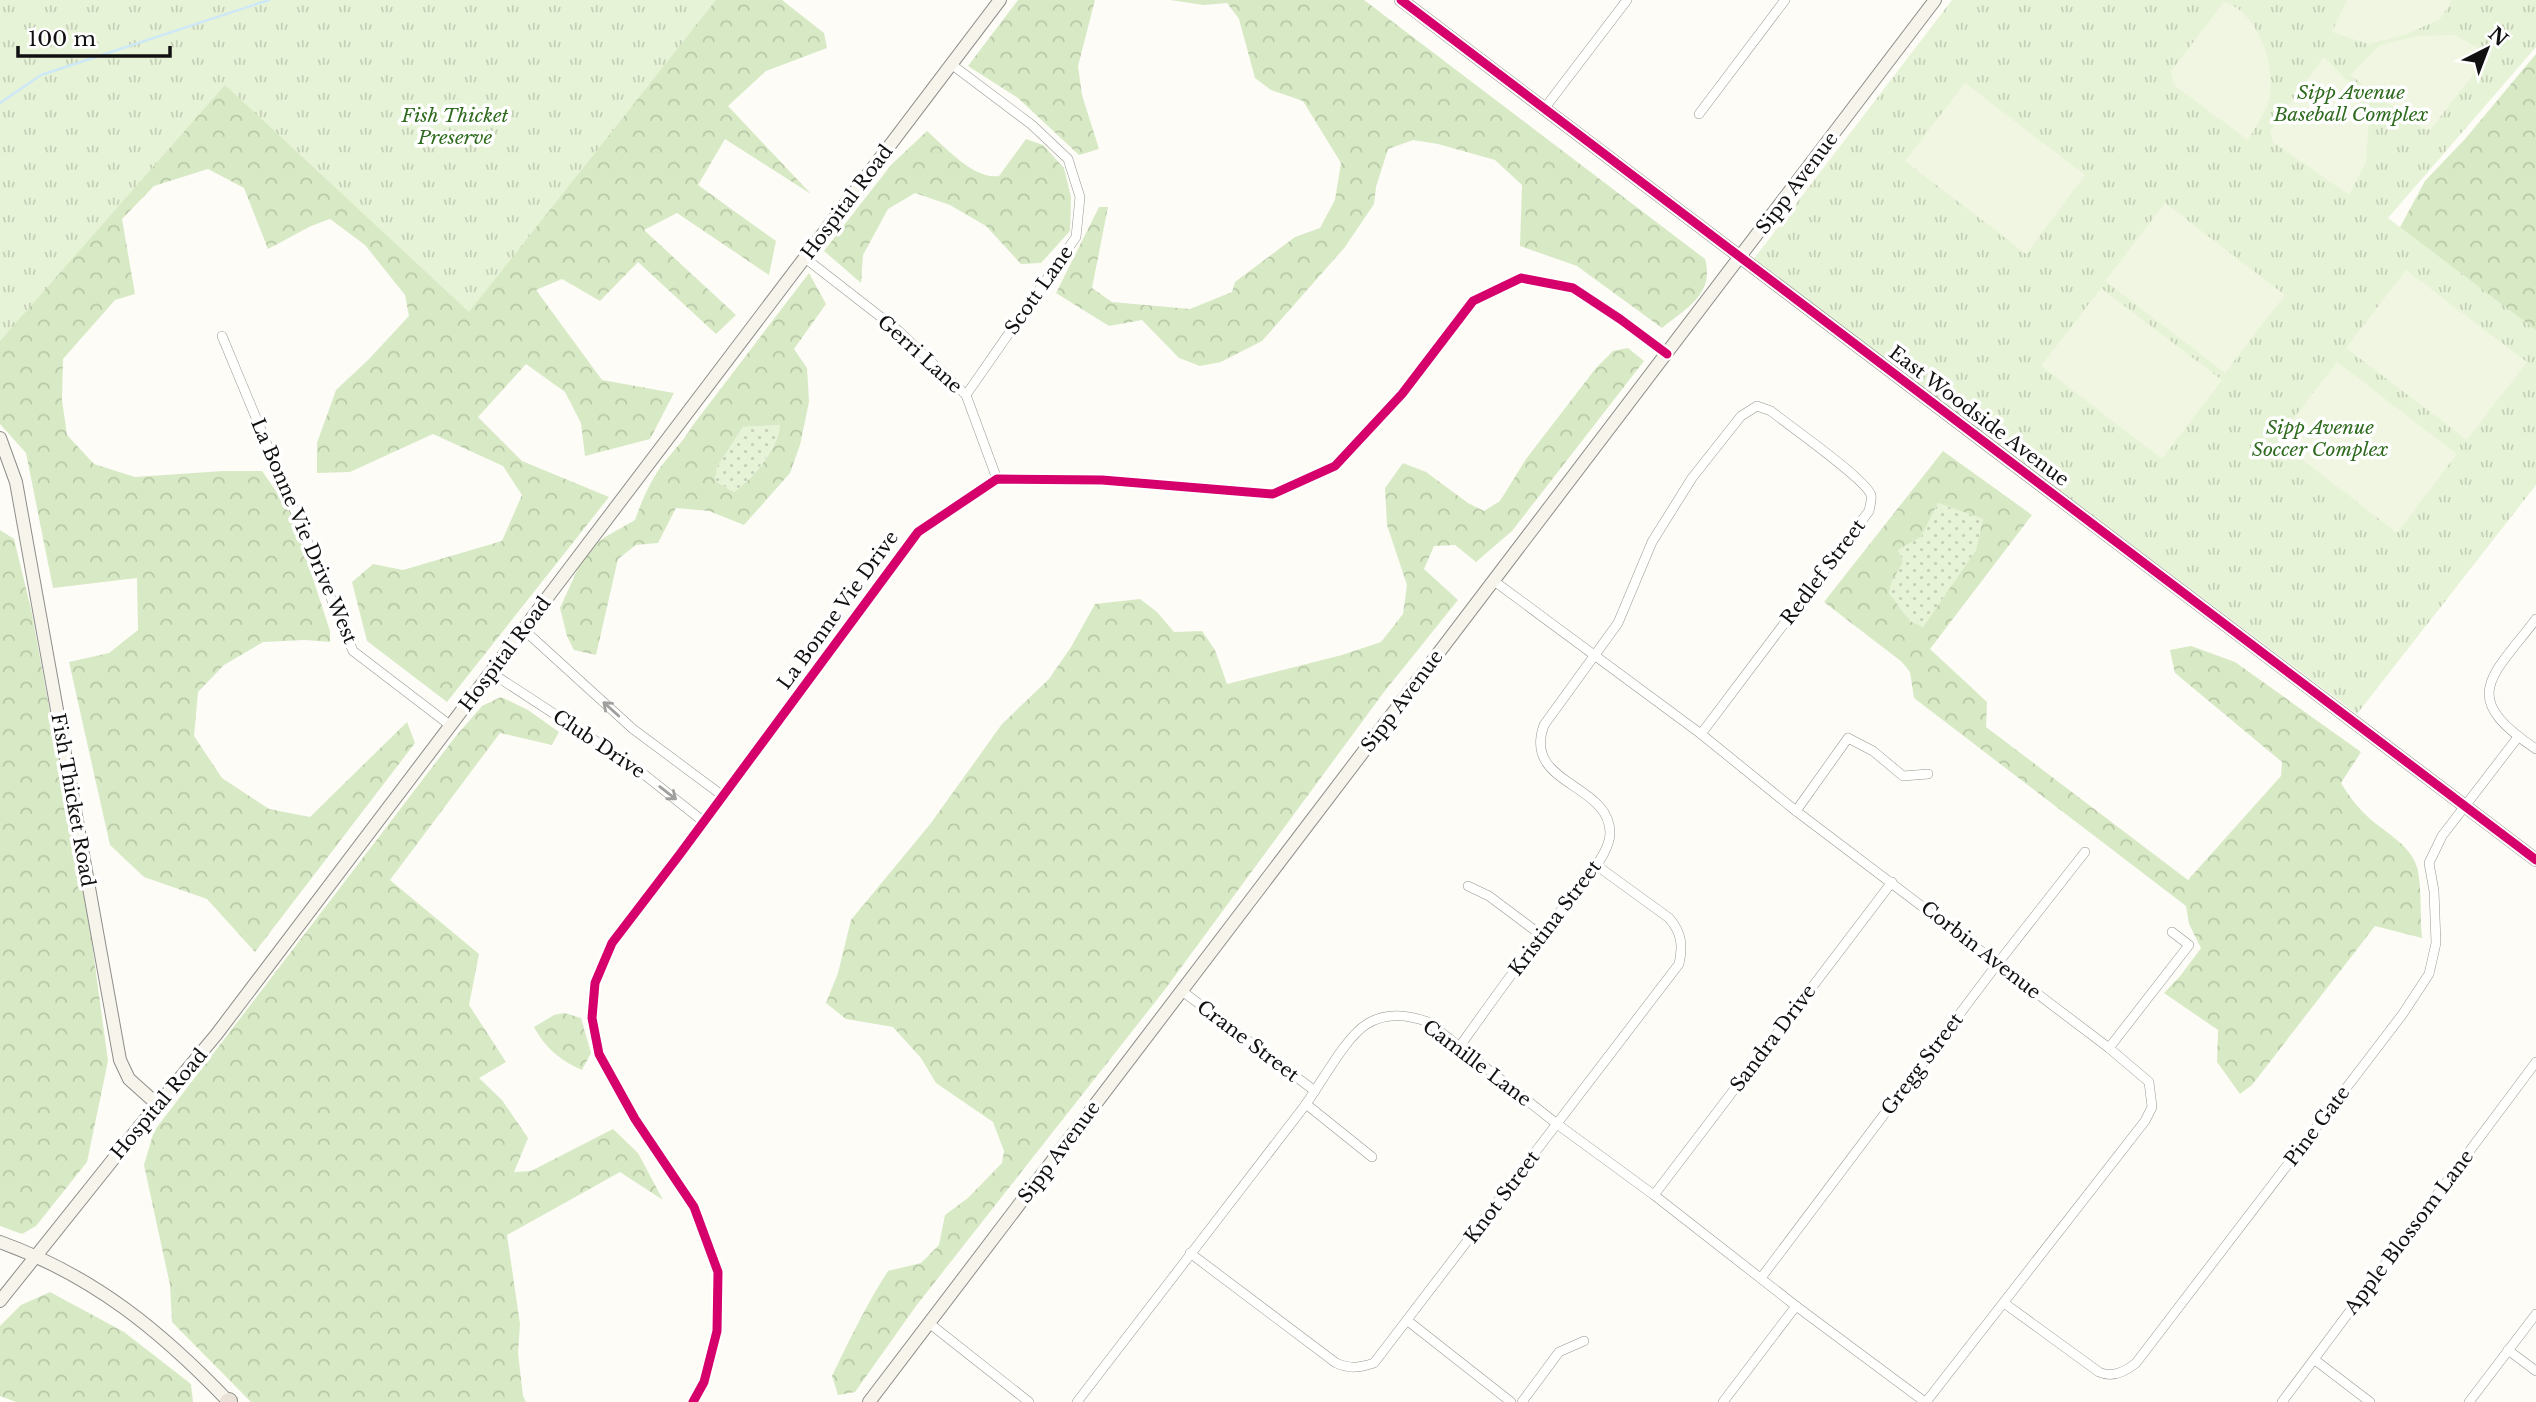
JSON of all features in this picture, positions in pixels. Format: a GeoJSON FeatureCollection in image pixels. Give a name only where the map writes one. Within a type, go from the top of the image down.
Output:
{"type":"FeatureCollection","features":[{"type":"Feature","properties":{"kind":"street","name":"Hospital Road"},"geometry":{"type":"LineString","coordinates":[[0,1301],[216,1035],[1000,0]]}},
{"type":"Feature","properties":{"kind":"street","name":"East Woodside Avenue"},"geometry":{"type":"LineString","coordinates":[[1401,0],[2536,860]]}},
{"type":"Feature","properties":{"kind":"street"},"geometry":{"type":"LineString","coordinates":[[1544,109],[1627,0]]}},
{"type":"Feature","properties":{"kind":"street"},"geometry":{"type":"LineString","coordinates":[[1699,114],[1785,0]]}},
{"type":"Feature","properties":{"kind":"street","name":"Sipp Avenue"},"geometry":{"type":"LineString","coordinates":[[869,1402],[1935,0]]}},
{"type":"Feature","properties":{"kind":"street","name":"Scott Lane"},"geometry":{"type":"LineString","coordinates":[[951,64],[1032,125],[1068,159],[1080,197],[1076,237],[966,395]]}},
{"type":"Feature","properties":{"kind":"street","name":"Gerri Lane"},"geometry":{"type":"LineString","coordinates":[[805,258],[900,332],[966,395],[997,479]]}},
{"type":"Feature","properties":{"kind":"street"},"geometry":{"type":"LineString","coordinates":[[997,479],[1102,480],[1273,494],[1335,466],[1402,394],[1473,301],[1521,278],[1573,288],[1667,354]]}},
{"type":"Feature","properties":{"kind":"street","name":"La Bonne Vie Drive West"},"geometry":{"type":"LineString","coordinates":[[222,336],[353,651],[450,726]]}},
{"type":"Feature","properties":{"kind":"street","name":"Redlef Street"},"geometry":{"type":"LineString","coordinates":[[1596,656],[1618,623],[1652,542],[1692,478],[1741,416],[1757,407],[1771,411],[1864,485],[1871,493],[1871,503],[1869,511],[1701,734]]}},
{"type":"Feature","properties":{"kind":"street","name":"Fish Thicket Road"},"geometry":{"type":"LineString","coordinates":[[0,438],[16,482],[120,1060],[129,1079],[158,1105]]}},
{"type":"Feature","properties":{"kind":"street","name":"La Bonne Vie Drive"},"geometry":{"type":"LineString","coordinates":[[693,1402],[704,1382],[717,1331],[718,1272],[694,1207],[635,1119],[599,1054],[592,1018],[595,983],[612,943],[918,532],[997,479]]}},
{"type":"Feature","properties":{"kind":"street","name":"Corbin Avenue"},"geometry":{"type":"LineString","coordinates":[[1494,580],[1701,734],[1796,811],[2109,1048],[2149,1082],[2152,1107],[2145,1121],[1926,1402]]}},
{"type":"Feature","properties":{"kind":"street"},"geometry":{"type":"LineString","coordinates":[[2536,620],[2494,675],[2488,688],[2494,714],[2518,737],[2536,749]]}},
{"type":"Feature","properties":{"kind":"street"},"geometry":{"type":"LineString","coordinates":[[523,629],[633,729],[723,796]]}},
{"type":"Feature","properties":{"kind":"street","name":"Kristina Street"},"geometry":{"type":"LineString","coordinates":[[1460,1046],[1596,865],[1610,836],[1609,823],[1595,802],[1548,765],[1540,753],[1539,737],[1544,725],[1596,656]]}},
{"type":"Feature","properties":{"kind":"street","name":"Club Drive"},"geometry":{"type":"LineString","coordinates":[[490,672],[631,764],[704,822]]}},
{"type":"Feature","properties":{"kind":"street","name":"Pine Gate"},"geometry":{"type":"LineString","coordinates":[[2004,1303],[2107,1376],[2127,1370],[2136,1363],[2402,1015],[2429,974],[2436,943],[2436,920],[2429,863],[2442,836],[2518,737]]}},
{"type":"Feature","properties":{"kind":"street"},"geometry":{"type":"LineString","coordinates":[[1796,811],[1849,738],[1872,751],[1903,776],[1928,774]]}},
{"type":"Feature","properties":{"kind":"street","name":"Gregg Street"},"geometry":{"type":"LineString","coordinates":[[1761,1278],[2085,852]]}},
{"type":"Feature","properties":{"kind":"street","name":"Knot Street"},"geometry":{"type":"LineString","coordinates":[[1190,1253],[1336,1363],[1346,1368],[1360,1368],[1374,1363],[1679,964],[1681,937],[1676,926],[1669,918],[1596,865]]}},
{"type":"Feature","properties":{"kind":"street","name":"Sandra Drive"},"geometry":{"type":"LineString","coordinates":[[1654,1195],[1892,882]]}},
{"type":"Feature","properties":{"kind":"street"},"geometry":{"type":"LineString","coordinates":[[1468,886],[1489,897],[1541,935]]}},
{"type":"Feature","properties":{"kind":"street"},"geometry":{"type":"LineString","coordinates":[[2109,1048],[2189,945],[2172,932]]}},
{"type":"Feature","properties":{"kind":"street","name":"Crane Street"},"geometry":{"type":"LineString","coordinates":[[1182,991],[1315,1091]]}},
{"type":"Feature","properties":{"kind":"street","name":"Camille Lane"},"geometry":{"type":"LineString","coordinates":[[1077,1402],[1306,1104],[1354,1037],[1366,1024],[1384,1017],[1414,1017],[1428,1022],[1557,1124],[1926,1402]]}},
{"type":"Feature","properties":{"kind":"street","name":"Apple Blossom Lane"},"geometry":{"type":"LineString","coordinates":[[2282,1402],[2536,1062]]}},
{"type":"Feature","properties":{"kind":"street"},"geometry":{"type":"LineString","coordinates":[[1306,1104],[1373,1157]]}},
{"type":"Feature","properties":{"kind":"street"},"geometry":{"type":"LineString","coordinates":[[0,1242],[78,1277],[138,1317],[175,1348],[229,1402]]}},
{"type":"Feature","properties":{"kind":"street"},"geometry":{"type":"LineString","coordinates":[[1723,1402],[1796,1306]]}},
{"type":"Feature","properties":{"kind":"street"},"geometry":{"type":"LineString","coordinates":[[2469,1402],[2536,1314]]}},
{"type":"Feature","properties":{"kind":"street"},"geometry":{"type":"LineString","coordinates":[[1408,1321],[1511,1402]]}},
{"type":"Feature","properties":{"kind":"street"},"geometry":{"type":"LineString","coordinates":[[929,1323],[1029,1402]]}},
{"type":"Feature","properties":{"kind":"street"},"geometry":{"type":"LineString","coordinates":[[1522,1402],[1559,1352],[1584,1341]]}},
{"type":"Feature","properties":{"kind":"street"},"geometry":{"type":"LineString","coordinates":[[2508,1350],[2536,1371]]}},
{"type":"Feature","properties":{"kind":"street"},"geometry":{"type":"LineString","coordinates":[[2315,1360],[2370,1402]]}},
{"type":"Feature","properties":{"kind":"green space"},"geometry":{"type":"Polygon","coordinates":[[[0,0],[782,0],[824,33],[827,48],[766,71],[728,106],[811,194],[725,139],[698,185],[776,241],[769,275],[677,213],[644,230],[736,315],[716,334],[638,262],[600,301],[562,279],[536,290],[602,380],[674,393],[650,439],[585,456],[581,423],[565,392],[526,364],[478,417],[522,461],[609,497],[447,702],[367,641],[352,582],[373,564],[403,570],[502,541],[522,495],[503,466],[433,434],[350,472],[317,473],[317,443],[336,390],[409,316],[405,295],[365,245],[330,219],[268,249],[244,188],[208,169],[154,186],[122,219],[135,294],[115,300],[63,359],[62,400],[67,435],[94,464],[135,477],[262,471],[292,514],[330,631],[330,642],[263,642],[224,665],[198,692],[194,736],[222,778],[269,809],[310,817],[407,722],[415,743],[255,952],[207,899],[144,877],[110,845],[69,662],[109,653],[138,630],[137,578],[53,588],[26,453],[0,424],[0,0]]]}},
{"type":"Feature","properties":{"kind":"green space","name":"Fish Thicket Preserve"},"geometry":{"type":"Polygon","coordinates":[[[0,0],[716,0],[469,312],[225,85],[0,341],[0,0]]]}},
{"type":"Feature","properties":{"kind":"green space"},"geometry":{"type":"Polygon","coordinates":[[[1018,0],[1095,0],[1078,66],[1082,95],[1099,149],[1079,155],[1018,98],[968,66],[1018,0]]]}},
{"type":"Feature","properties":{"kind":"green space"},"geometry":{"type":"Polygon","coordinates":[[[1170,0],[1364,0],[1705,259],[1706,282],[1702,291],[1689,307],[1662,328],[1577,266],[1520,246],[1522,185],[1495,160],[1413,140],[1388,149],[1376,187],[1374,204],[1345,247],[1262,341],[1221,362],[1200,366],[1179,358],[1142,320],[1109,326],[1056,293],[1099,207],[1108,207],[1092,288],[1112,302],[1190,309],[1232,292],[1235,282],[1295,237],[1320,228],[1335,200],[1341,163],[1303,101],[1271,90],[1255,78],[1239,19],[1227,3],[1204,5],[1170,0]]]}},
{"type":"Feature","properties":{"kind":"green space","name":"Sipp Avenue Soccer Complex"},"geometry":{"type":"Polygon","coordinates":[[[1952,0],[2536,0],[2536,47],[2388,218],[2536,330],[2536,485],[2357,714],[1753,260],[1952,0]]]}},
{"type":"Feature","properties":{"kind":"green space"},"geometry":{"type":"Polygon","coordinates":[[[2347,0],[2452,0],[2440,19],[2405,35],[2368,44],[2332,32],[2347,0]]]}},
{"type":"Feature","properties":{"kind":"green space"},"geometry":{"type":"Polygon","coordinates":[[[2224,2],[2237,8],[2248,18],[2257,31],[2269,62],[2271,78],[2267,107],[2248,140],[2174,85],[2171,71],[2224,2]]]}},
{"type":"Feature","properties":{"kind":"green space"},"geometry":{"type":"Polygon","coordinates":[[[2455,35],[2489,54],[2431,129],[2423,129],[2350,75],[2380,45],[2417,36],[2455,35]]]}},
{"type":"Feature","properties":{"kind":"green space"},"geometry":{"type":"Polygon","coordinates":[[[2536,54],[2536,342],[2398,231],[2425,181],[2465,139],[2536,54]]]}},
{"type":"Feature","properties":{"kind":"green space","name":"Sipp Avenue Baseball Complex"},"geometry":{"type":"Polygon","coordinates":[[[2324,57],[2352,85],[2369,121],[2366,162],[2349,195],[2273,142],[2270,131],[2324,57]]]}},
{"type":"Feature","properties":{"kind":"green space"},"geometry":{"type":"Polygon","coordinates":[[[1965,83],[2085,175],[2026,254],[1905,161],[1965,83]]]}},
{"type":"Feature","properties":{"kind":"green space"},"geometry":{"type":"Polygon","coordinates":[[[927,131],[960,161],[989,176],[999,176],[1026,139],[1043,145],[1064,168],[1071,197],[1070,231],[1041,263],[1021,264],[986,226],[950,205],[915,193],[888,209],[863,255],[861,283],[824,251],[891,165],[927,131]]]}},
{"type":"Feature","properties":{"kind":"green space"},"geometry":{"type":"Polygon","coordinates":[[[2165,203],[2285,295],[2225,373],[2105,281],[2165,203]]]}},
{"type":"Feature","properties":{"kind":"green space"},"geometry":{"type":"Polygon","coordinates":[[[2406,270],[2527,362],[2467,440],[2346,348],[2406,270]]]}},
{"type":"Feature","properties":{"kind":"green space"},"geometry":{"type":"Polygon","coordinates":[[[809,273],[826,304],[794,349],[807,368],[809,402],[800,445],[790,473],[744,525],[709,511],[676,508],[658,543],[636,545],[618,559],[596,655],[574,650],[567,636],[560,608],[585,553],[605,537],[635,520],[656,474],[809,273]],[[780,425],[743,427],[717,467],[715,481],[734,492],[763,462],[780,425]]]}},
{"type":"Feature","properties":{"kind":"green space"},"geometry":{"type":"Polygon","coordinates":[[[2101,288],[2222,380],[2162,459],[2041,366],[2101,288]]]}},
{"type":"Feature","properties":{"kind":"green space"},"geometry":{"type":"Polygon","coordinates":[[[1628,348],[1644,361],[1512,531],[1476,562],[1455,545],[1434,546],[1424,569],[1458,600],[1384,692],[1163,992],[916,1306],[855,1392],[838,1395],[832,1376],[888,1271],[921,1263],[939,1245],[945,1215],[968,1198],[1002,1163],[1004,1151],[993,1122],[936,1083],[921,1058],[893,1027],[846,1019],[826,1003],[838,973],[851,920],[931,823],[1002,724],[1049,679],[1095,604],[1140,599],[1157,612],[1174,632],[1202,631],[1215,650],[1227,684],[1342,655],[1381,642],[1403,614],[1407,585],[1387,525],[1385,488],[1403,463],[1426,472],[1468,503],[1484,511],[1500,501],[1526,459],[1596,368],[1613,351],[1628,348]]]}},
{"type":"Feature","properties":{"kind":"green space"},"geometry":{"type":"Polygon","coordinates":[[[2337,362],[2457,454],[2397,533],[2277,440],[2337,362]]]}},
{"type":"Feature","properties":{"kind":"green space"},"geometry":{"type":"Polygon","coordinates":[[[780,425],[769,453],[742,486],[734,492],[715,481],[717,467],[743,427],[780,425]]]}},
{"type":"Feature","properties":{"kind":"green space"},"geometry":{"type":"Polygon","coordinates":[[[1943,451],[2032,515],[1930,649],[1987,702],[1986,727],[2188,880],[2281,776],[2282,762],[2175,673],[2170,650],[2191,646],[2235,662],[2361,752],[2341,783],[2360,809],[2403,845],[2414,859],[2420,883],[2422,938],[2375,926],[2252,1085],[2240,1094],[2217,1062],[2218,1030],[2164,993],[2201,948],[2189,924],[2186,906],[1914,698],[1910,672],[1902,662],[1824,602],[1943,451]],[[1938,503],[1921,537],[1898,550],[1903,562],[1892,581],[1889,593],[1910,621],[1923,627],[1976,550],[1983,519],[1938,503]]]}},
{"type":"Feature","properties":{"kind":"green space"},"geometry":{"type":"Polygon","coordinates":[[[1938,503],[1983,519],[1976,550],[1923,627],[1910,621],[1889,593],[1892,581],[1903,562],[1898,550],[1921,537],[1938,503]]]}},
{"type":"Feature","properties":{"kind":"green space"},"geometry":{"type":"Polygon","coordinates":[[[0,530],[14,539],[31,609],[91,936],[108,1061],[87,1162],[36,1226],[22,1234],[0,1226],[0,530]]]}},
{"type":"Feature","properties":{"kind":"green space"},"geometry":{"type":"Polygon","coordinates":[[[501,697],[528,710],[559,732],[552,745],[500,733],[390,880],[479,954],[469,1005],[506,1062],[479,1078],[502,1100],[528,1138],[514,1172],[531,1171],[613,1129],[638,1153],[663,1200],[620,1172],[507,1235],[520,1324],[518,1353],[526,1402],[251,1402],[172,1322],[170,1285],[144,1165],[154,1131],[456,736],[482,706],[501,697]]]}},
{"type":"Feature","properties":{"kind":"green space"},"geometry":{"type":"Polygon","coordinates":[[[564,1013],[581,1018],[591,1053],[582,1070],[554,1053],[534,1027],[554,1015],[564,1013]]]}},
{"type":"Feature","properties":{"kind":"green space"},"geometry":{"type":"Polygon","coordinates":[[[50,1292],[124,1332],[191,1384],[193,1402],[16,1402],[0,1396],[0,1326],[21,1305],[50,1292]]]}},
{"type":"Feature","properties":{"kind":"waterway"},"geometry":{"type":"LineString","coordinates":[[0,103],[41,75],[269,0]]}},
{"type":"Feature","properties":{"kind":"cycle path"},"geometry":{"type":"LineString","coordinates":[[1401,0],[2536,860]]}},
{"type":"Feature","properties":{"kind":"cycle path"},"geometry":{"type":"LineString","coordinates":[[693,1402],[704,1382],[717,1331],[718,1272],[694,1207],[635,1119],[599,1054],[592,1018],[595,983],[612,943],[918,532],[997,479],[1102,480],[1273,494],[1335,466],[1402,394],[1473,301],[1521,278],[1573,288],[1667,354]]}}]}
